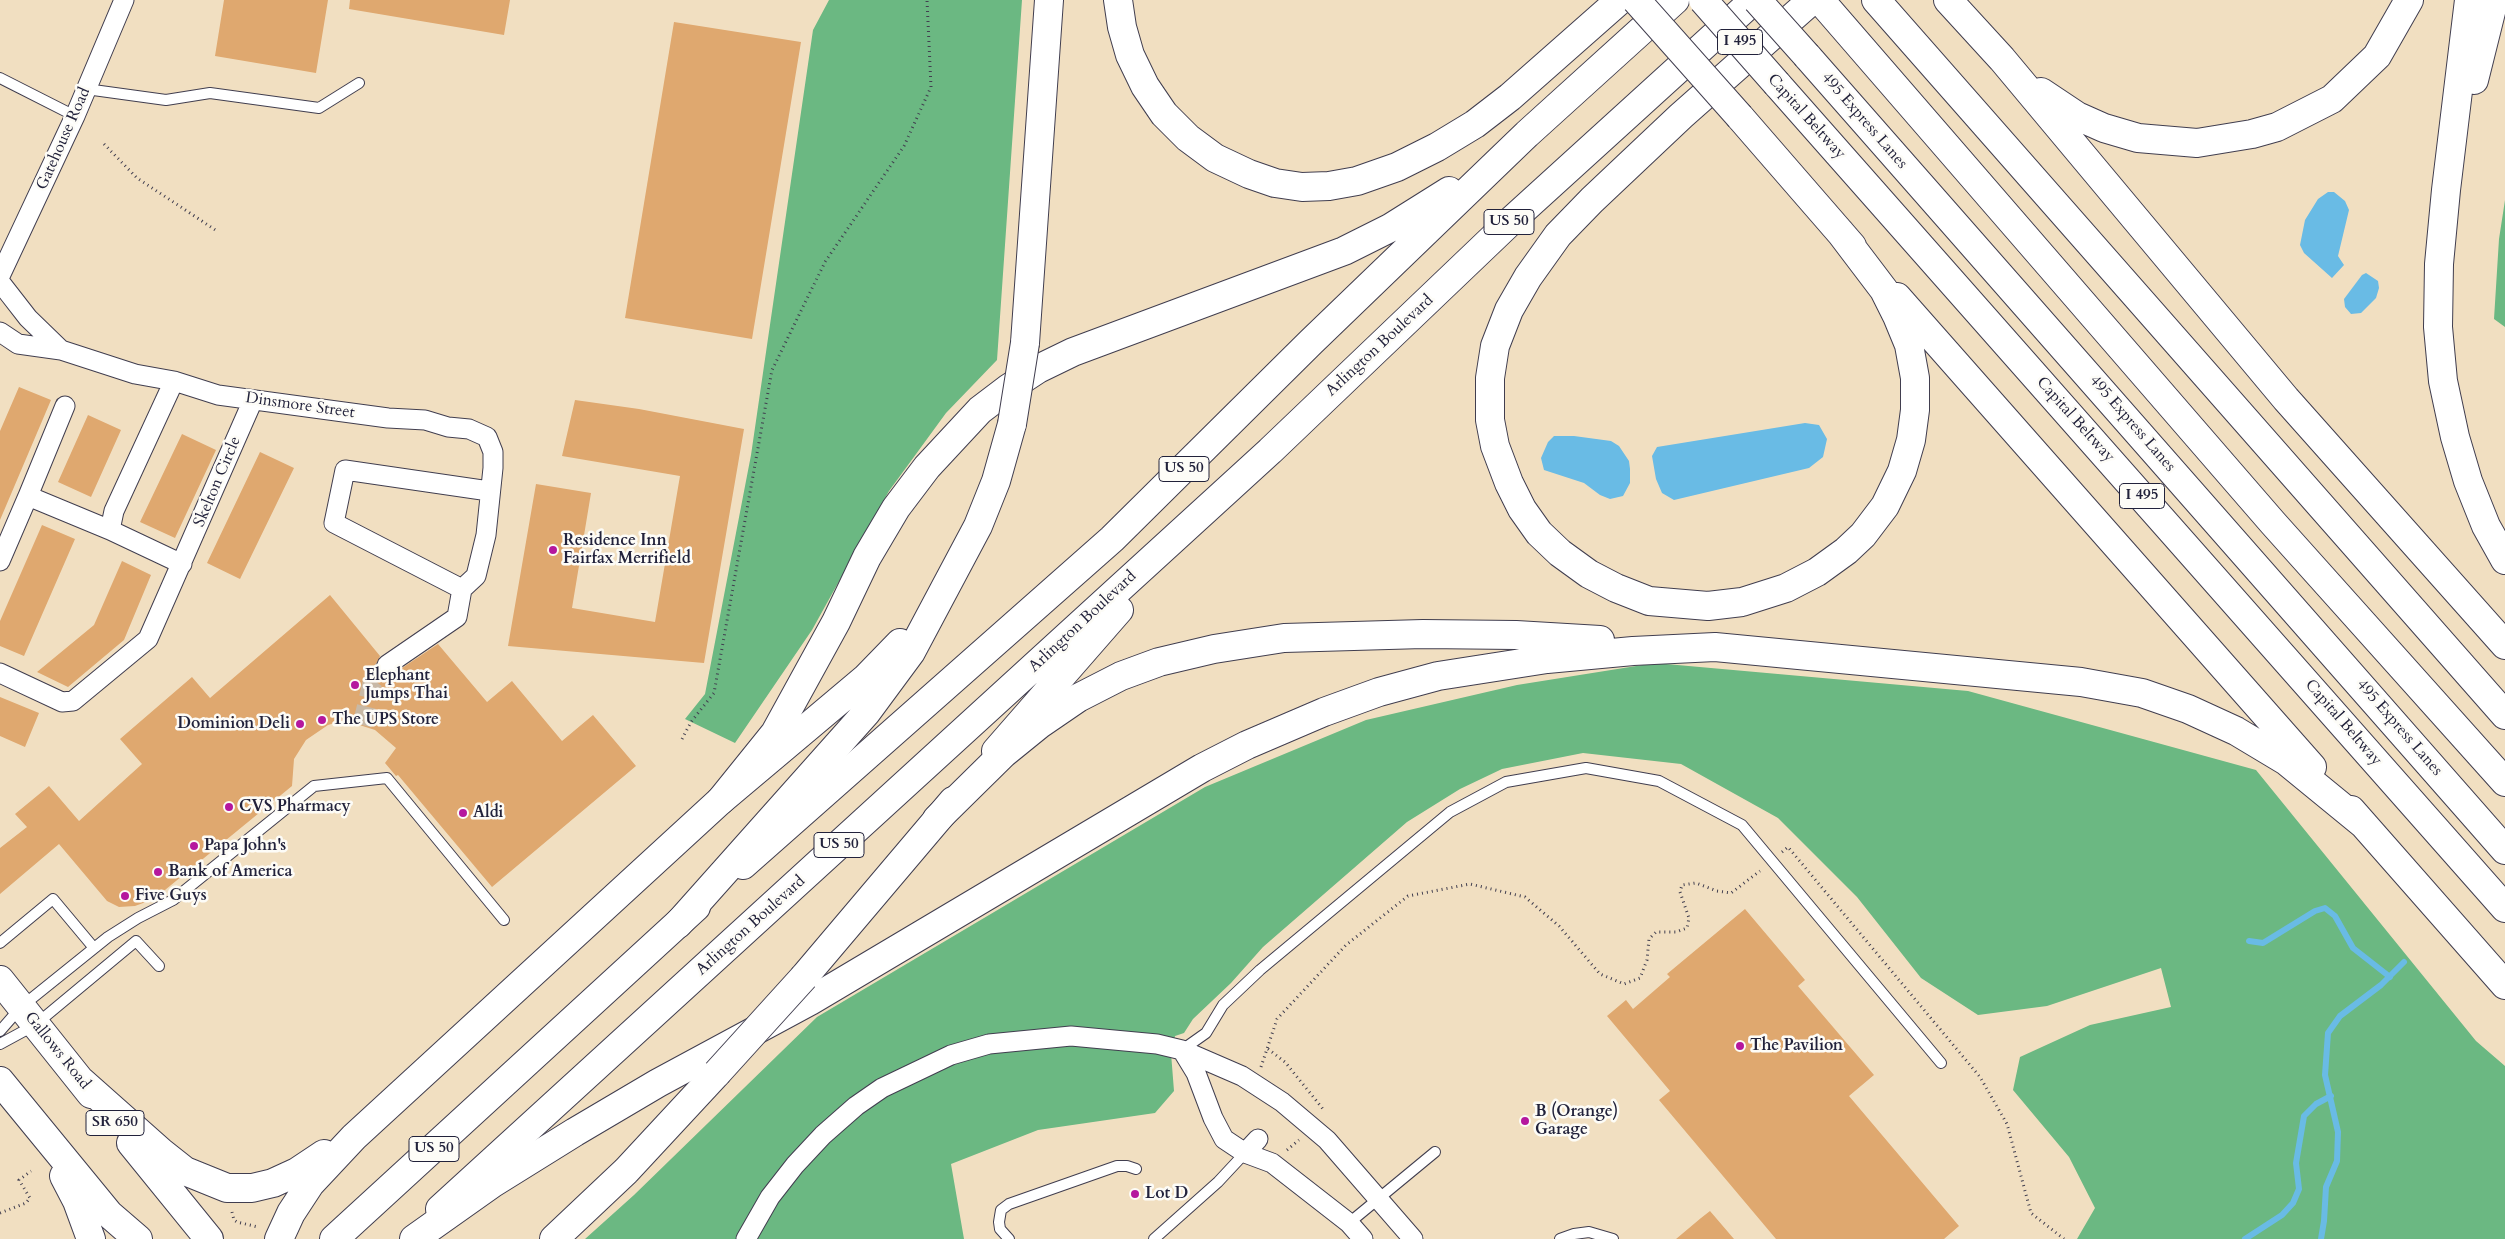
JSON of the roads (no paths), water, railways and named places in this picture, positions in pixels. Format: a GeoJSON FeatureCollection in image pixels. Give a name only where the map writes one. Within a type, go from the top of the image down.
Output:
{"type":"FeatureCollection","features":[{"type":"Feature","properties":{"kind":"main road"},"geometry":{"type":"LineString","coordinates":[[678,924],[866,713],[911,652],[978,526],[996,481],[1012,424],[1025,343],[1049,0]]}},
{"type":"Feature","properties":{"kind":"main road"},"geometry":{"type":"LineString","coordinates":[[1118,0],[1122,27],[1130,55],[1144,86],[1164,114],[1188,138],[1215,158],[1266,180],[1302,187],[1330,186],[1356,181],[1397,167],[1437,148],[1475,124],[1510,97],[1620,0]]}},
{"type":"Feature","properties":{"kind":"main road"},"geometry":{"type":"LineString","coordinates":[[1636,0],[2505,985]]}},
{"type":"Feature","properties":{"kind":"main road","name":"US 50"},"geometry":{"type":"LineString","coordinates":[[334,1239],[678,924],[1112,539],[1311,342],[1527,134],[1675,0]]}},
{"type":"Feature","properties":{"kind":"main road","name":"Capital Beltway"},"geometry":{"type":"LineString","coordinates":[[1703,0],[2505,908]]}},
{"type":"Feature","properties":{"kind":"main road","name":"495 Express Lanes"},"geometry":{"type":"LineString","coordinates":[[1756,0],[2505,850]]}},
{"type":"Feature","properties":{"kind":"main road","name":"Arlington Boulevard"},"geometry":{"type":"LineString","coordinates":[[407,1239],[1270,450],[1513,219],[1756,0]]}},
{"type":"Feature","properties":{"kind":"main road"},"geometry":{"type":"LineString","coordinates":[[1812,0],[1681,116],[1592,200],[1558,235],[1528,277],[1509,310],[1495,346],[1490,378],[1490,420],[1495,446],[1509,483],[1522,509],[1539,533],[1560,553],[1589,574],[1616,588],[1650,601],[1708,606],[1742,602],[1786,588],[1817,572],[1846,551],[1863,535],[1885,506],[1902,471],[1911,440],[1915,410],[1915,378],[1909,345],[1884,290],[1840,232]]}},
{"type":"Feature","properties":{"kind":"main road"},"geometry":{"type":"LineString","coordinates":[[1820,0],[2273,523],[2505,782]]}},
{"type":"Feature","properties":{"kind":"main road"},"geometry":{"type":"LineString","coordinates":[[1876,0],[2505,715]]}},
{"type":"Feature","properties":{"kind":"main road"},"geometry":{"type":"LineString","coordinates":[[1948,0],[2002,59],[2286,399],[2505,646]]}},
{"type":"Feature","properties":{"kind":"main road"},"geometry":{"type":"LineString","coordinates":[[2002,59],[2041,92],[2077,116],[2104,128],[2138,138],[2168,142],[2197,143],[2226,139],[2277,127],[2332,99],[2377,56],[2409,0]]}},
{"type":"Feature","properties":{"kind":"main road"},"geometry":{"type":"LineString","coordinates":[[2469,0],[2446,190],[2439,264],[2438,318],[2443,381],[2455,437],[2468,481],[2486,526],[2505,560]]}},
{"type":"Feature","properties":{"kind":"main road"},"geometry":{"type":"LineString","coordinates":[[2446,190],[2494,0]]}},
{"type":"Feature","properties":{"kind":"main road"},"geometry":{"type":"LineString","coordinates":[[721,800],[775,732],[836,622],[867,557],[896,508],[927,467],[980,410],[1030,374],[1073,352],[1290,273],[1344,251],[1382,232],[1431,203],[1527,134]]}},
{"type":"Feature","properties":{"kind":"main road"},"geometry":{"type":"LineString","coordinates":[[554,1239],[626,1171],[717,1074],[804,977],[1100,631],[1270,450]]}},
{"type":"Feature","properties":{"kind":"main road"},"geometry":{"type":"LineString","coordinates":[[270,1234],[291,1214],[310,1184],[328,1163],[383,1109],[721,800],[866,678],[933,608]]}},
{"type":"Feature","properties":{"kind":"main road"},"geometry":{"type":"LineString","coordinates":[[938,819],[1004,754],[1040,724],[1078,698],[1121,676],[1151,664],[1214,649],[1284,638],[1424,634],[1516,635],[1715,646],[2050,678],[2142,693],[2188,709],[2236,731],[2286,760],[2363,824]]}},
{"type":"Feature","properties":{"kind":"main road"},"geometry":{"type":"LineString","coordinates":[[414,1239],[493,1183],[658,1082],[810,1000],[1085,836],[1202,768],[1247,745],[1324,712],[1370,695],[1438,676],[1547,659],[1715,646]]}},
{"type":"Feature","properties":{"kind":"main road","name":"Gallows Road"},"geometry":{"type":"LineString","coordinates":[[0,980],[208,1239]]}},
{"type":"Feature","properties":{"kind":"main road"},"geometry":{"type":"LineString","coordinates":[[0,1081],[130,1239]]}},
{"type":"Feature","properties":{"kind":"main road"},"geometry":{"type":"LineString","coordinates":[[81,1081],[185,1171],[227,1188],[252,1188],[274,1183],[297,1172],[351,1135],[383,1109]]}},
{"type":"Feature","properties":{"kind":"main road"},"geometry":{"type":"LineString","coordinates":[[40,1130],[77,1201],[90,1239]]}},
{"type":"Feature","properties":{"kind":"main road"},"geometry":{"type":"LineString","coordinates":[[109,1214],[138,1239]]}},
{"type":"Feature","properties":{"kind":"street","name":"Gatehouse Road"},"geometry":{"type":"LineString","coordinates":[[0,276],[75,116],[124,0]]}},
{"type":"Feature","properties":{"kind":"street","name":"Dinsmore Street"},"geometry":{"type":"LineString","coordinates":[[0,282],[28,318],[61,350]]}},
{"type":"Feature","properties":{"kind":"street","name":"Dinsmore Street"},"geometry":{"type":"LineString","coordinates":[[0,332],[18,344],[61,350],[135,374],[174,381],[218,395],[388,418],[425,420],[448,427],[468,428],[487,437],[493,452],[486,536],[476,576],[462,589]]}},
{"type":"Feature","properties":{"kind":"street"},"geometry":{"type":"LineString","coordinates":[[110,530],[114,511],[174,381]]}},
{"type":"Feature","properties":{"kind":"street","name":"Skelton Circle"},"geometry":{"type":"LineString","coordinates":[[0,673],[62,702],[73,701],[148,639],[253,400]]}},
{"type":"Feature","properties":{"kind":"street"},"geometry":{"type":"LineString","coordinates":[[0,561],[65,406]]}},
{"type":"Feature","properties":{"kind":"street"},"geometry":{"type":"LineString","coordinates":[[387,665],[458,618],[462,589],[334,523],[345,470],[489,491]]}},
{"type":"Feature","properties":{"kind":"street"},"geometry":{"type":"LineString","coordinates":[[28,496],[110,530],[182,564]]}},
{"type":"Feature","properties":{"kind":"street"},"geometry":{"type":"LineString","coordinates":[[746,1239],[770,1197],[795,1165],[823,1135],[856,1106],[882,1088],[943,1058],[989,1044],[1071,1036],[1112,1038],[1182,1050],[1252,1083],[1314,1127],[1413,1239]]}},
{"type":"Feature","properties":{"kind":"street"},"geometry":{"type":"LineString","coordinates":[[1182,1050],[1196,1073],[1213,1118],[1224,1139],[1244,1153],[1272,1163],[1349,1223],[1363,1239]]}},
{"type":"Feature","properties":{"kind":"street"},"geometry":{"type":"LineString","coordinates":[[1244,1153],[1258,1139]]}},
{"type":"Feature","properties":{"kind":"lane"},"geometry":{"type":"LineString","coordinates":[[0,78],[75,116]]}},
{"type":"Feature","properties":{"kind":"lane"},"geometry":{"type":"LineString","coordinates":[[86,89],[166,100],[210,93],[319,108],[359,83]]}},
{"type":"Feature","properties":{"kind":"lane"},"geometry":{"type":"LineString","coordinates":[[1182,1050],[1206,1034],[1223,1005],[1260,970],[1450,812],[1506,782],[1586,768],[1660,781],[1742,825],[1941,1063]]}},
{"type":"Feature","properties":{"kind":"lane"},"geometry":{"type":"LineString","coordinates":[[0,1044],[94,948],[138,918],[173,900],[314,786],[387,778],[504,920]]}},
{"type":"Feature","properties":{"kind":"lane"},"geometry":{"type":"LineString","coordinates":[[0,944],[53,899],[94,948]]}},
{"type":"Feature","properties":{"kind":"lane"},"geometry":{"type":"LineString","coordinates":[[0,1031],[28,1016],[136,941],[159,966]]}},
{"type":"Feature","properties":{"kind":"lane"},"geometry":{"type":"LineString","coordinates":[[1349,1223],[1435,1152]]}},
{"type":"Feature","properties":{"kind":"lane"},"geometry":{"type":"LineString","coordinates":[[1154,1239],[1218,1182],[1244,1153]]}},
{"type":"Feature","properties":{"kind":"lane"},"geometry":{"type":"LineString","coordinates":[[1009,1239],[1000,1229],[999,1222],[1001,1210],[1008,1204],[1117,1166],[1127,1166],[1136,1169]]}},
{"type":"Feature","properties":{"kind":"lane"},"geometry":{"type":"LineString","coordinates":[[1560,1239],[1574,1234],[1589,1232],[1613,1239]]}},
{"type":"Feature","properties":{"kind":"water"},"geometry":{"type":"Polygon","coordinates":[[[2328,192],[2334,192],[2345,201],[2349,210],[2338,256],[2344,265],[2332,278],[2304,253],[2300,245],[2305,220],[2318,199],[2328,192]]]}},
{"type":"Feature","properties":{"kind":"water"},"geometry":{"type":"Polygon","coordinates":[[[2366,273],[2378,281],[2379,288],[2376,298],[2361,313],[2351,314],[2345,307],[2344,299],[2362,275],[2366,273]]]}},
{"type":"Feature","properties":{"kind":"water"},"geometry":{"type":"Polygon","coordinates":[[[1805,423],[1819,425],[1827,439],[1823,457],[1809,468],[1674,500],[1662,493],[1656,479],[1652,456],[1657,447],[1805,423]]]}},
{"type":"Feature","properties":{"kind":"water"},"geometry":{"type":"Polygon","coordinates":[[[1554,436],[1574,436],[1611,441],[1619,446],[1629,461],[1630,469],[1630,483],[1623,496],[1610,499],[1600,495],[1584,483],[1544,470],[1541,458],[1548,442],[1554,436]]]}},
{"type":"Feature","properties":{"kind":"waterway"},"geometry":{"type":"LineString","coordinates":[[2249,941],[2263,943],[2315,911],[2325,908],[2335,916],[2353,948],[2390,977]]}},
{"type":"Feature","properties":{"kind":"waterway"},"geometry":{"type":"LineString","coordinates":[[2321,1239],[2326,1187],[2337,1161],[2338,1132],[2325,1075],[2328,1033],[2340,1016],[2381,985],[2404,962]]}},
{"type":"Feature","properties":{"kind":"waterway"},"geometry":{"type":"LineString","coordinates":[[2245,1239],[2282,1215],[2293,1203],[2299,1189],[2296,1163],[2304,1116],[2316,1104],[2331,1096]]}},
{"type":"Feature","properties":{"kind":"tunnel"},"geometry":{"type":"LineString","coordinates":[[362,725],[372,683],[387,665]]}},
{"type":"Feature","properties":{"kind":"place","name":"Residence Inn Fairfax Merrifield"},"geometry":{"type":"Point","coordinates":[553,550]}},
{"type":"Feature","properties":{"kind":"place","name":"Elephant Jumps Thai"},"geometry":{"type":"Point","coordinates":[355,685]}},
{"type":"Feature","properties":{"kind":"place","name":"The UPS Store"},"geometry":{"type":"Point","coordinates":[322,720]}},
{"type":"Feature","properties":{"kind":"place","name":"Dominion Deli"},"geometry":{"type":"Point","coordinates":[300,724]}},
{"type":"Feature","properties":{"kind":"place","name":"CVS Pharmacy"},"geometry":{"type":"Point","coordinates":[229,807]}},
{"type":"Feature","properties":{"kind":"place","name":"Aldi"},"geometry":{"type":"Point","coordinates":[463,813]}},
{"type":"Feature","properties":{"kind":"place","name":"Papa John's"},"geometry":{"type":"Point","coordinates":[194,846]}},
{"type":"Feature","properties":{"kind":"place","name":"Bank of America"},"geometry":{"type":"Point","coordinates":[158,872]}},
{"type":"Feature","properties":{"kind":"place","name":"Five Guys"},"geometry":{"type":"Point","coordinates":[125,896]}},
{"type":"Feature","properties":{"kind":"place","name":"The Pavilion"},"geometry":{"type":"Point","coordinates":[1740,1046]}},
{"type":"Feature","properties":{"kind":"place","name":"B (Orange) Garage"},"geometry":{"type":"Point","coordinates":[1525,1121]}},
{"type":"Feature","properties":{"kind":"place","name":"Lot D"},"geometry":{"type":"Point","coordinates":[1135,1194]}}]}
